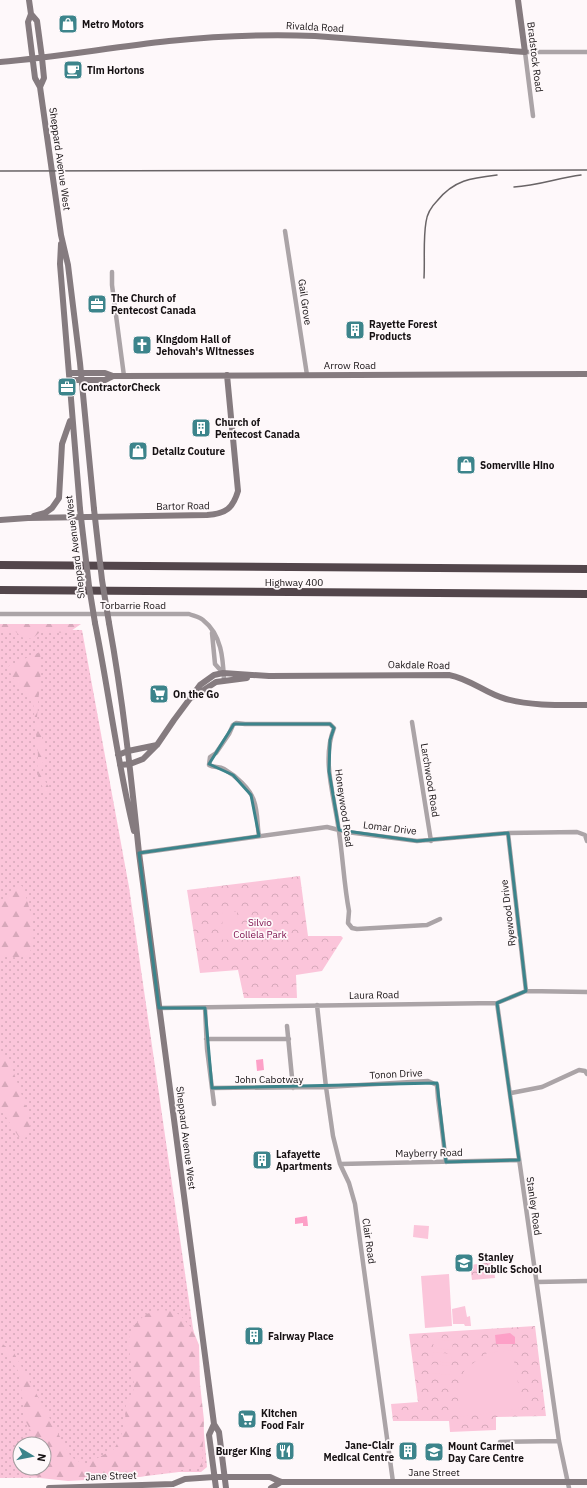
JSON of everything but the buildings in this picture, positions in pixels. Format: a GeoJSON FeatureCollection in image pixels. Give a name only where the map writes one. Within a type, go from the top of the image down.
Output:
{"type":"FeatureCollection","features":[{"type":"Feature","properties":{"kind":"highway","name":"Highway 400"},"geometry":{"type":"LineString","coordinates":[[0,565],[587,568]]}},
{"type":"Feature","properties":{"kind":"highway","name":"Highway 400"},"geometry":{"type":"LineString","coordinates":[[0,590],[587,594]]}},
{"type":"Feature","properties":{"kind":"main road","name":"Sheppard Avenue West"},"geometry":{"type":"LineString","coordinates":[[29,0],[31,14],[28,22],[35,78],[40,87],[61,235],[68,265],[82,381],[101,573],[118,674],[130,764],[139,854],[214,1424],[219,1432],[226,1488]]}},
{"type":"Feature","properties":{"kind":"main road","name":"Bradstock Road"},"geometry":{"type":"LineString","coordinates":[[518,0],[525,52]]}},
{"type":"Feature","properties":{"kind":"main road","name":"Sheppard Avenue West"},"geometry":{"type":"LineString","coordinates":[[31,14],[37,21],[42,58],[44,78],[40,87]]}},
{"type":"Feature","properties":{"kind":"main road","name":"Rivalda Road"},"geometry":{"type":"LineString","coordinates":[[0,62],[42,58],[168,41],[283,35],[315,36],[525,52]]}},
{"type":"Feature","properties":{"kind":"main road","name":"Sheppard Avenue West"},"geometry":{"type":"LineString","coordinates":[[61,235],[60,264],[71,413],[88,578],[118,755],[139,854]]}},
{"type":"Feature","properties":{"kind":"main road","name":"Arrow Road"},"geometry":{"type":"LineString","coordinates":[[69,373],[105,373],[113,376],[587,374]]}},
{"type":"Feature","properties":{"kind":"main road","name":"Bartor Road"},"geometry":{"type":"LineString","coordinates":[[0,520],[28,518],[214,515],[223,513],[230,508],[235,501],[238,490],[227,375]]}},
{"type":"Feature","properties":{"kind":"main road","name":"Arrow Road"},"geometry":{"type":"LineString","coordinates":[[69,380],[105,380],[113,376]]}},
{"type":"Feature","properties":{"kind":"main road"},"geometry":{"type":"LineString","coordinates":[[28,518],[45,513],[58,501],[60,493],[62,444],[68,429],[71,413]]}},
{"type":"Feature","properties":{"kind":"main road","name":"Oakdale Road"},"geometry":{"type":"LineString","coordinates":[[120,765],[130,764],[143,759],[157,746],[200,685],[214,675],[223,673],[269,676],[449,675],[466,680],[505,699],[529,703],[587,705]]}},
{"type":"Feature","properties":{"kind":"main road","name":"Oakdale Road"},"geometry":{"type":"LineString","coordinates":[[189,700],[216,682],[269,676]]}},
{"type":"Feature","properties":{"kind":"main road"},"geometry":{"type":"LineString","coordinates":[[118,755],[128,751],[157,746]]}},
{"type":"Feature","properties":{"kind":"main road","name":"Sheppard Avenue West"},"geometry":{"type":"LineString","coordinates":[[214,1424],[209,1435],[216,1488]]}},
{"type":"Feature","properties":{"kind":"main road","name":"Jane Street"},"geometry":{"type":"LineString","coordinates":[[49,1488],[174,1484],[184,1479],[214,1477],[270,1477],[281,1482],[393,1485],[568,1485],[587,1482]]}},
{"type":"Feature","properties":{"kind":"main road"},"geometry":{"type":"LineString","coordinates":[[271,1488],[281,1482]]}},
{"type":"Feature","properties":{"kind":"main road"},"geometry":{"type":"LineString","coordinates":[[174,1484],[180,1488]]}},
{"type":"Feature","properties":{"kind":"street","name":"Rivalda Road"},"geometry":{"type":"LineString","coordinates":[[525,52],[587,52]]}},
{"type":"Feature","properties":{"kind":"street","name":"Bradstock Road"},"geometry":{"type":"LineString","coordinates":[[525,52],[533,116]]}},
{"type":"Feature","properties":{"kind":"street","name":"Gail Grove"},"geometry":{"type":"LineString","coordinates":[[285,231],[307,375]]}},
{"type":"Feature","properties":{"kind":"street"},"geometry":{"type":"LineString","coordinates":[[112,272],[112,285],[124,376]]}},
{"type":"Feature","properties":{"kind":"street","name":"Torbarrie Road"},"geometry":{"type":"LineString","coordinates":[[0,614],[189,614],[203,620],[212,630]]}},
{"type":"Feature","properties":{"kind":"street"},"geometry":{"type":"LineString","coordinates":[[212,630],[215,664],[223,673]]}},
{"type":"Feature","properties":{"kind":"street"},"geometry":{"type":"LineString","coordinates":[[212,630],[220,643],[223,659],[224,680]]}},
{"type":"Feature","properties":{"kind":"street","name":"Larchwood Road"},"geometry":{"type":"LineString","coordinates":[[412,722],[431,841]]}},
{"type":"Feature","properties":{"kind":"street","name":"Honeywood Road"},"geometry":{"type":"LineString","coordinates":[[259,836],[254,802],[251,795],[246,787],[233,775],[221,767],[212,766],[209,764],[210,757],[216,753],[229,734],[232,725],[236,723],[330,724],[334,728],[330,740],[329,771],[339,830],[349,911],[348,923],[352,928],[357,929],[427,925],[440,919]]}},
{"type":"Feature","properties":{"kind":"street","name":"Lomar Drive"},"geometry":{"type":"LineString","coordinates":[[139,854],[326,827],[417,842],[508,833],[578,832],[585,835],[587,841]]}},
{"type":"Feature","properties":{"kind":"street","name":"Ryewood Drive"},"geometry":{"type":"LineString","coordinates":[[508,833],[526,991]]}},
{"type":"Feature","properties":{"kind":"street","name":"Laura Road"},"geometry":{"type":"LineString","coordinates":[[159,1008],[497,1003],[526,991],[587,992]]}},
{"type":"Feature","properties":{"kind":"street","name":"Stanley Road"},"geometry":{"type":"LineString","coordinates":[[497,1003],[511,1093],[519,1160],[559,1440],[568,1485]]}},
{"type":"Feature","properties":{"kind":"street","name":"Clair Road"},"geometry":{"type":"LineString","coordinates":[[317,1005],[333,1136],[340,1164],[349,1183],[355,1202],[393,1485]]}},
{"type":"Feature","properties":{"kind":"street"},"geometry":{"type":"LineString","coordinates":[[205,1008],[206,1039],[214,1104]]}},
{"type":"Feature","properties":{"kind":"street"},"geometry":{"type":"LineString","coordinates":[[287,1026],[293,1088]]}},
{"type":"Feature","properties":{"kind":"street"},"geometry":{"type":"LineString","coordinates":[[206,1039],[289,1039]]}},
{"type":"Feature","properties":{"kind":"street"},"geometry":{"type":"LineString","coordinates":[[511,1093],[542,1087],[579,1070],[585,1071],[587,1074]]}},
{"type":"Feature","properties":{"kind":"street","name":"Tonon Drive"},"geometry":{"type":"LineString","coordinates":[[326,1087],[428,1081],[433,1082],[437,1085],[446,1162]]}},
{"type":"Feature","properties":{"kind":"street","name":"John Cabotway"},"geometry":{"type":"LineString","coordinates":[[212,1088],[326,1087]]}},
{"type":"Feature","properties":{"kind":"street","name":"Mayberry Road"},"geometry":{"type":"LineString","coordinates":[[340,1164],[519,1160]]}},
{"type":"Feature","properties":{"kind":"street"},"geometry":{"type":"LineString","coordinates":[[537,1282],[587,1281]]}},
{"type":"Feature","properties":{"kind":"street"},"geometry":{"type":"LineString","coordinates":[[500,1442],[559,1440]]}},
{"type":"Feature","properties":{"kind":"highlighted area"},"geometry":{"type":"Polygon","coordinates":[[[234,724],[330,724],[334,728],[330,740],[329,771],[339,830],[417,841],[508,833],[526,991],[497,1003],[519,1160],[446,1162],[437,1083],[212,1088],[205,1008],[159,1008],[139,853],[259,836],[251,795],[233,775],[209,764],[234,724]]]}},
{"type":"Feature","properties":{"kind":"green space"},"geometry":{"type":"Polygon","coordinates":[[[0,624],[81,624],[68,633],[40,632],[32,639],[21,637],[15,631],[0,631],[0,624]]]}},
{"type":"Feature","properties":{"kind":"green space"},"geometry":{"type":"Polygon","coordinates":[[[0,629],[82,630],[129,887],[197,1356],[207,1467],[201,1472],[179,1472],[138,1477],[0,1478],[0,629]]]}},
{"type":"Feature","properties":{"kind":"green space"},"geometry":{"type":"Polygon","coordinates":[[[40,652],[41,669],[37,717],[45,749],[41,774],[51,791],[46,796],[37,773],[38,755],[33,701],[12,677],[8,666],[40,652]]]}},
{"type":"Feature","properties":{"kind":"green space","name":"Silvio Collela Park"},"geometry":{"type":"Polygon","coordinates":[[[300,876],[308,936],[341,936],[343,938],[322,971],[296,975],[297,998],[244,998],[238,970],[200,973],[187,890],[300,876]]]}},
{"type":"Feature","properties":{"kind":"green space"},"geometry":{"type":"Polygon","coordinates":[[[20,885],[23,887],[28,903],[32,922],[33,940],[28,955],[19,958],[0,955],[0,905],[20,885]]]}},
{"type":"Feature","properties":{"kind":"green space"},"geometry":{"type":"Polygon","coordinates":[[[222,912],[237,912],[238,939],[223,940],[222,912]]]}},
{"type":"Feature","properties":{"kind":"green space"},"geometry":{"type":"Polygon","coordinates":[[[0,1055],[10,1062],[28,1113],[31,1129],[27,1137],[20,1139],[6,1117],[0,1104],[0,1055]]]}},
{"type":"Feature","properties":{"kind":"green space"},"geometry":{"type":"Polygon","coordinates":[[[414,1225],[429,1226],[428,1239],[413,1237],[414,1225]]]}},
{"type":"Feature","properties":{"kind":"green space"},"geometry":{"type":"Polygon","coordinates":[[[493,1262],[495,1278],[472,1280],[470,1265],[493,1262]]]}},
{"type":"Feature","properties":{"kind":"green space"},"geometry":{"type":"Polygon","coordinates":[[[449,1274],[452,1326],[425,1328],[421,1276],[449,1274]]]}},
{"type":"Feature","properties":{"kind":"green space"},"geometry":{"type":"Polygon","coordinates":[[[465,1306],[467,1317],[470,1316],[471,1326],[465,1326],[464,1324],[453,1324],[452,1309],[465,1306]]]}},
{"type":"Feature","properties":{"kind":"green space"},"geometry":{"type":"Polygon","coordinates":[[[160,1310],[172,1311],[180,1315],[193,1330],[199,1345],[200,1384],[204,1420],[202,1467],[138,1477],[68,1481],[40,1478],[36,1476],[52,1476],[52,1436],[34,1436],[25,1420],[19,1372],[0,1346],[0,1342],[14,1353],[71,1457],[85,1465],[114,1449],[120,1439],[125,1422],[126,1402],[133,1392],[134,1385],[128,1341],[133,1326],[146,1314],[160,1310]]]}},
{"type":"Feature","properties":{"kind":"green space"},"geometry":{"type":"Polygon","coordinates":[[[535,1326],[546,1416],[496,1417],[496,1430],[450,1432],[449,1421],[393,1421],[391,1404],[418,1402],[409,1334],[535,1326]]]}},
{"type":"Feature","properties":{"kind":"green space"},"geometry":{"type":"Polygon","coordinates":[[[434,1339],[453,1341],[452,1350],[433,1348],[434,1339]]]}},
{"type":"Feature","properties":{"kind":"green space"},"geometry":{"type":"Polygon","coordinates":[[[512,1350],[522,1405],[517,1409],[460,1417],[457,1388],[465,1369],[487,1353],[512,1350]]]}},
{"type":"Feature","properties":{"kind":"green space"},"geometry":{"type":"Polygon","coordinates":[[[433,1352],[452,1354],[451,1363],[432,1361],[433,1352]]]}},
{"type":"Feature","properties":{"kind":"green space"},"geometry":{"type":"Polygon","coordinates":[[[432,1364],[451,1366],[450,1375],[431,1373],[432,1364]]]}},
{"type":"Feature","properties":{"kind":"shaded area"},"geometry":{"type":"Polygon","coordinates":[[[263,1059],[264,1070],[257,1071],[256,1060],[263,1059]]]}},
{"type":"Feature","properties":{"kind":"shaded area"},"geometry":{"type":"Polygon","coordinates":[[[307,1216],[308,1226],[303,1226],[303,1223],[295,1224],[295,1218],[307,1216]]]}},
{"type":"Feature","properties":{"kind":"shaded area"},"geometry":{"type":"Polygon","coordinates":[[[510,1333],[515,1337],[515,1344],[496,1344],[495,1335],[510,1333]]]}},
{"type":"Feature","properties":{"kind":"railway"},"geometry":{"type":"LineString","coordinates":[[0,171],[587,170]]}},
{"type":"Feature","properties":{"kind":"railway"},"geometry":{"type":"LineString","coordinates":[[424,278],[425,229],[427,216],[433,206],[443,194],[457,184],[479,177],[497,175]]}},
{"type":"Feature","properties":{"kind":"railway"},"geometry":{"type":"LineString","coordinates":[[514,187],[581,175]]}},
{"type":"Feature","properties":{"kind":"place","name":"Metro Motors"},"geometry":{"type":"Point","coordinates":[68,24]}},
{"type":"Feature","properties":{"kind":"place","name":"Tim Hortons"},"geometry":{"type":"Point","coordinates":[73,70]}},
{"type":"Feature","properties":{"kind":"place","name":"The Church of Pentecost Canada"},"geometry":{"type":"Point","coordinates":[97,304]}},
{"type":"Feature","properties":{"kind":"place","name":"Rayette Forest Products"},"geometry":{"type":"Point","coordinates":[355,330]}},
{"type":"Feature","properties":{"kind":"place","name":"Kingdom Hall of Jehovah's Witnesses"},"geometry":{"type":"Point","coordinates":[142,345]}},
{"type":"Feature","properties":{"kind":"place","name":"ContractorCheck"},"geometry":{"type":"Point","coordinates":[67,387]}},
{"type":"Feature","properties":{"kind":"place","name":"Church of Pentecost Canada"},"geometry":{"type":"Point","coordinates":[201,428]}},
{"type":"Feature","properties":{"kind":"place","name":"Detailz Couture"},"geometry":{"type":"Point","coordinates":[138,451]}},
{"type":"Feature","properties":{"kind":"place","name":"Somerville Hino"},"geometry":{"type":"Point","coordinates":[466,465]}},
{"type":"Feature","properties":{"kind":"place","name":"On the Go"},"geometry":{"type":"Point","coordinates":[159,694]}},
{"type":"Feature","properties":{"kind":"place","name":"Lafayette Apartments"},"geometry":{"type":"Point","coordinates":[262,1160]}},
{"type":"Feature","properties":{"kind":"place","name":"Stanley Public School"},"geometry":{"type":"Point","coordinates":[464,1263]}},
{"type":"Feature","properties":{"kind":"place","name":"Fairway Place"},"geometry":{"type":"Point","coordinates":[254,1336]}},
{"type":"Feature","properties":{"kind":"place","name":"Kitchen Food Fair"},"geometry":{"type":"Point","coordinates":[247,1419]}},
{"type":"Feature","properties":{"kind":"place","name":"Burger King"},"geometry":{"type":"Point","coordinates":[285,1451]}},
{"type":"Feature","properties":{"kind":"place","name":"Jane-Clair Medical Centre"},"geometry":{"type":"Point","coordinates":[408,1451]}},
{"type":"Feature","properties":{"kind":"place","name":"Mount Carmel Day Care Centre"},"geometry":{"type":"Point","coordinates":[434,1452]}}]}
